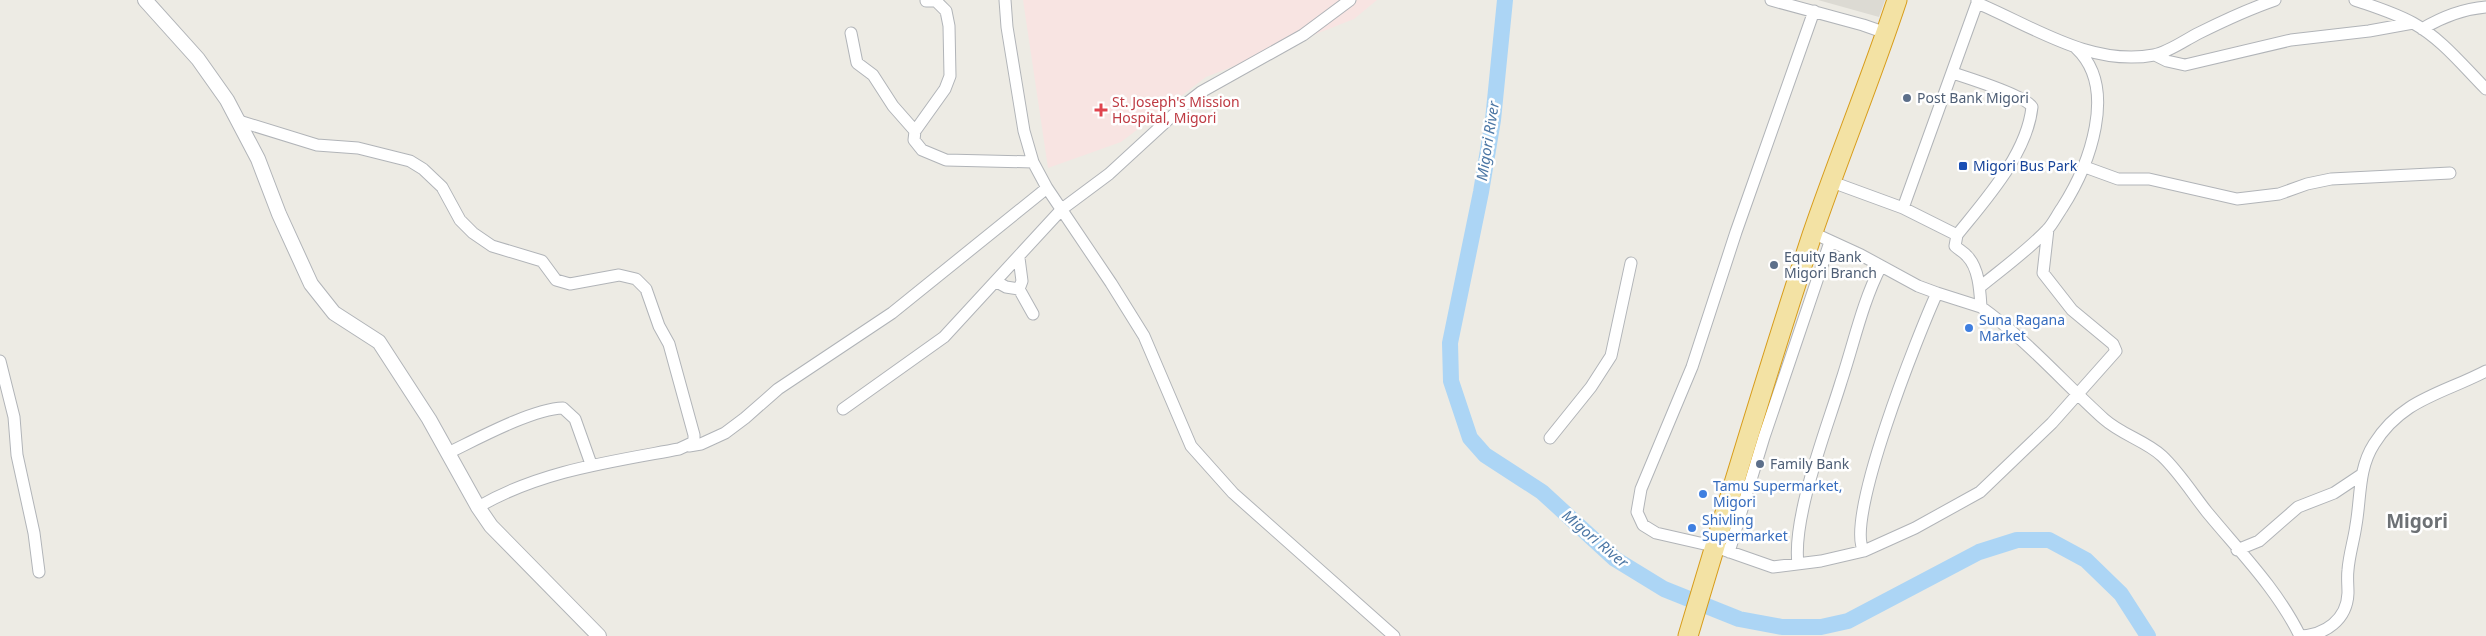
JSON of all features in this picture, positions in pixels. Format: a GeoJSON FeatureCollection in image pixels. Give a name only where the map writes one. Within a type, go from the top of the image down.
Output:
{"type":"FeatureCollection","features":[{"type":"Feature","properties":{"kind":"highway"},"geometry":{"type":"LineString","coordinates":[[1688,636],[1705,577],[1721,549],[1813,233],[1897,0]]}},
{"type":"Feature","properties":{"kind":"street"},"geometry":{"type":"LineString","coordinates":[[145,0],[198,59],[239,121],[258,159],[279,214],[311,284],[334,313],[379,342],[406,381],[478,507],[508,544],[599,636]]}},
{"type":"Feature","properties":{"kind":"street"},"geometry":{"type":"LineString","coordinates":[[1005,0],[1007,27],[1024,131],[1033,162],[1047,188],[1144,336],[1191,446],[1201,460],[1233,493],[1394,636]]}},
{"type":"Feature","properties":{"kind":"street"},"geometry":{"type":"LineString","coordinates":[[843,409],[944,338],[1062,209],[1102,179],[1172,115],[1201,92],[1303,35],[1350,0]]}},
{"type":"Feature","properties":{"kind":"street"},"geometry":{"type":"LineString","coordinates":[[1770,0],[1886,33]]}},
{"type":"Feature","properties":{"kind":"street"},"geometry":{"type":"LineString","coordinates":[[1903,208],[1953,73],[1977,1],[2074,47],[2116,55],[2156,55],[2221,22],[2276,0]]}},
{"type":"Feature","properties":{"kind":"street"},"geometry":{"type":"LineString","coordinates":[[2355,0],[2418,26],[2452,54],[2486,89]]}},
{"type":"Feature","properties":{"kind":"street"},"geometry":{"type":"LineString","coordinates":[[2471,8],[2481,0]]}},
{"type":"Feature","properties":{"kind":"street"},"geometry":{"type":"LineString","coordinates":[[926,1],[936,1],[946,11],[949,26],[950,76],[945,89],[915,131],[914,140],[922,150],[946,160],[1033,162]]}},
{"type":"Feature","properties":{"kind":"street"},"geometry":{"type":"LineString","coordinates":[[2156,55],[2167,61],[2185,65],[2291,40],[2418,26],[2471,8],[2486,7]]}},
{"type":"Feature","properties":{"kind":"street"},"geometry":{"type":"LineString","coordinates":[[1814,11],[1736,232],[1692,367],[1637,502],[1638,518],[1649,530],[1721,549],[1773,566],[1798,564],[1840,558],[1864,551],[1915,528],[1980,492],[2018,458],[2107,363],[2116,349],[2113,344],[2072,310],[2043,274],[2048,229]]}},
{"type":"Feature","properties":{"kind":"street"},"geometry":{"type":"LineString","coordinates":[[852,33],[857,63],[874,75],[893,106],[915,131]]}},
{"type":"Feature","properties":{"kind":"street"},"geometry":{"type":"LineString","coordinates":[[1980,287],[2048,229],[2085,167],[2096,120],[2097,101],[2093,73],[2086,58],[2074,47]]}},
{"type":"Feature","properties":{"kind":"street"},"geometry":{"type":"LineString","coordinates":[[1953,73],[2012,94],[2028,102],[2032,107],[2029,124],[2010,164],[1957,235],[1955,246],[1971,261],[1980,287],[1981,306]]}},
{"type":"Feature","properties":{"kind":"street"},"geometry":{"type":"LineString","coordinates":[[239,121],[317,145],[358,148],[410,162],[427,172],[442,187],[460,220],[473,233],[492,246],[542,261],[556,280],[570,284],[619,275],[636,279],[646,289],[659,326],[669,344],[694,435],[694,442],[689,446]]}},
{"type":"Feature","properties":{"kind":"street"},"geometry":{"type":"LineString","coordinates":[[2085,167],[2118,178],[2158,181],[2196,192],[2237,199],[2279,194],[2307,184],[2331,179],[2450,173]]}},
{"type":"Feature","properties":{"kind":"street"},"geometry":{"type":"LineString","coordinates":[[1832,182],[1903,208],[1957,235]]}},
{"type":"Feature","properties":{"kind":"street"},"geometry":{"type":"LineString","coordinates":[[478,507],[525,484],[591,464],[701,444],[725,433],[778,389],[892,313],[1047,188]]}},
{"type":"Feature","properties":{"kind":"street"},"geometry":{"type":"LineString","coordinates":[[1813,233],[1918,286],[1981,306],[2030,346],[2078,394],[2123,434],[2161,455],[2238,550],[2255,566],[2270,586],[2300,636],[2327,631],[2346,605],[2348,570],[2361,494],[2361,475],[2374,444],[2384,430],[2405,408],[2486,371]]}},
{"type":"Feature","properties":{"kind":"street"},"geometry":{"type":"LineString","coordinates":[[1721,549],[1767,428],[1830,242]]}},
{"type":"Feature","properties":{"kind":"street"},"geometry":{"type":"LineString","coordinates":[[1019,258],[1022,282],[1019,289]]}},
{"type":"Feature","properties":{"kind":"street"},"geometry":{"type":"LineString","coordinates":[[1550,438],[1591,387],[1611,356],[1631,263]]}},
{"type":"Feature","properties":{"kind":"street"},"geometry":{"type":"LineString","coordinates":[[1798,564],[1799,531],[1815,467],[1861,314],[1881,266]]}},
{"type":"Feature","properties":{"kind":"street"},"geometry":{"type":"LineString","coordinates":[[997,282],[1006,287],[1019,289]]}},
{"type":"Feature","properties":{"kind":"street"},"geometry":{"type":"LineString","coordinates":[[1019,289],[1033,314]]}},
{"type":"Feature","properties":{"kind":"street"},"geometry":{"type":"LineString","coordinates":[[1864,551],[1861,543],[1861,532],[1867,487],[1921,328],[1936,293]]}},
{"type":"Feature","properties":{"kind":"street"},"geometry":{"type":"LineString","coordinates":[[0,360],[14,417],[18,456],[34,533],[39,572]]}},
{"type":"Feature","properties":{"kind":"street"},"geometry":{"type":"LineString","coordinates":[[448,453],[509,424],[549,410],[563,408],[575,419],[591,464]]}},
{"type":"Feature","properties":{"kind":"street"},"geometry":{"type":"LineString","coordinates":[[2238,550],[2259,542],[2298,507],[2334,493],[2361,475]]}},
{"type":"Feature","properties":{"kind":"shaded area","name":"St. Joseph's Mission Hospital, Migori"},"geometry":{"type":"Polygon","coordinates":[[[1023,0],[1377,0],[1354,19],[1206,77],[1121,142],[1048,168],[1023,0]]]}},
{"type":"Feature","properties":{"kind":"shaded area"},"geometry":{"type":"Polygon","coordinates":[[[1818,0],[1885,0],[1879,17],[1818,0]]]}},
{"type":"Feature","properties":{"kind":"waterway","name":"Migori River"},"geometry":{"type":"LineString","coordinates":[[1505,0],[1493,120],[1481,192],[1450,343],[1451,381],[1470,438],[1485,455],[1542,492],[1615,559],[1664,589],[1739,619],[1782,627],[1821,627],[1848,621],[1979,552],[2017,540],[2049,540],[2086,560],[2121,594],[2148,636]]}},
{"type":"Feature","properties":{"kind":"place","name":"Post Bank Migori"},"geometry":{"type":"Point","coordinates":[1907,98]}},
{"type":"Feature","properties":{"kind":"place","name":"St. Joseph's Mission Hospital, Migori"},"geometry":{"type":"Point","coordinates":[1101,110]}},
{"type":"Feature","properties":{"kind":"place","name":"Migori Bus Park"},"geometry":{"type":"Point","coordinates":[1963,166]}},
{"type":"Feature","properties":{"kind":"place","name":"Equity Bank Migori Branch"},"geometry":{"type":"Point","coordinates":[1774,265]}},
{"type":"Feature","properties":{"kind":"place","name":"Suna Ragana Market"},"geometry":{"type":"Point","coordinates":[1969,328]}},
{"type":"Feature","properties":{"kind":"place","name":"Family Bank"},"geometry":{"type":"Point","coordinates":[1760,464]}},
{"type":"Feature","properties":{"kind":"place","name":"Tamu Supermarket, Migori"},"geometry":{"type":"Point","coordinates":[1703,494]}},
{"type":"Feature","properties":{"kind":"place","name":"Shivling Supermarket"},"geometry":{"type":"Point","coordinates":[1692,528]}},
{"type":"Feature","properties":{"kind":"district","name":"Migori"},"geometry":{"type":"Point","coordinates":[2417,521]}}]}
